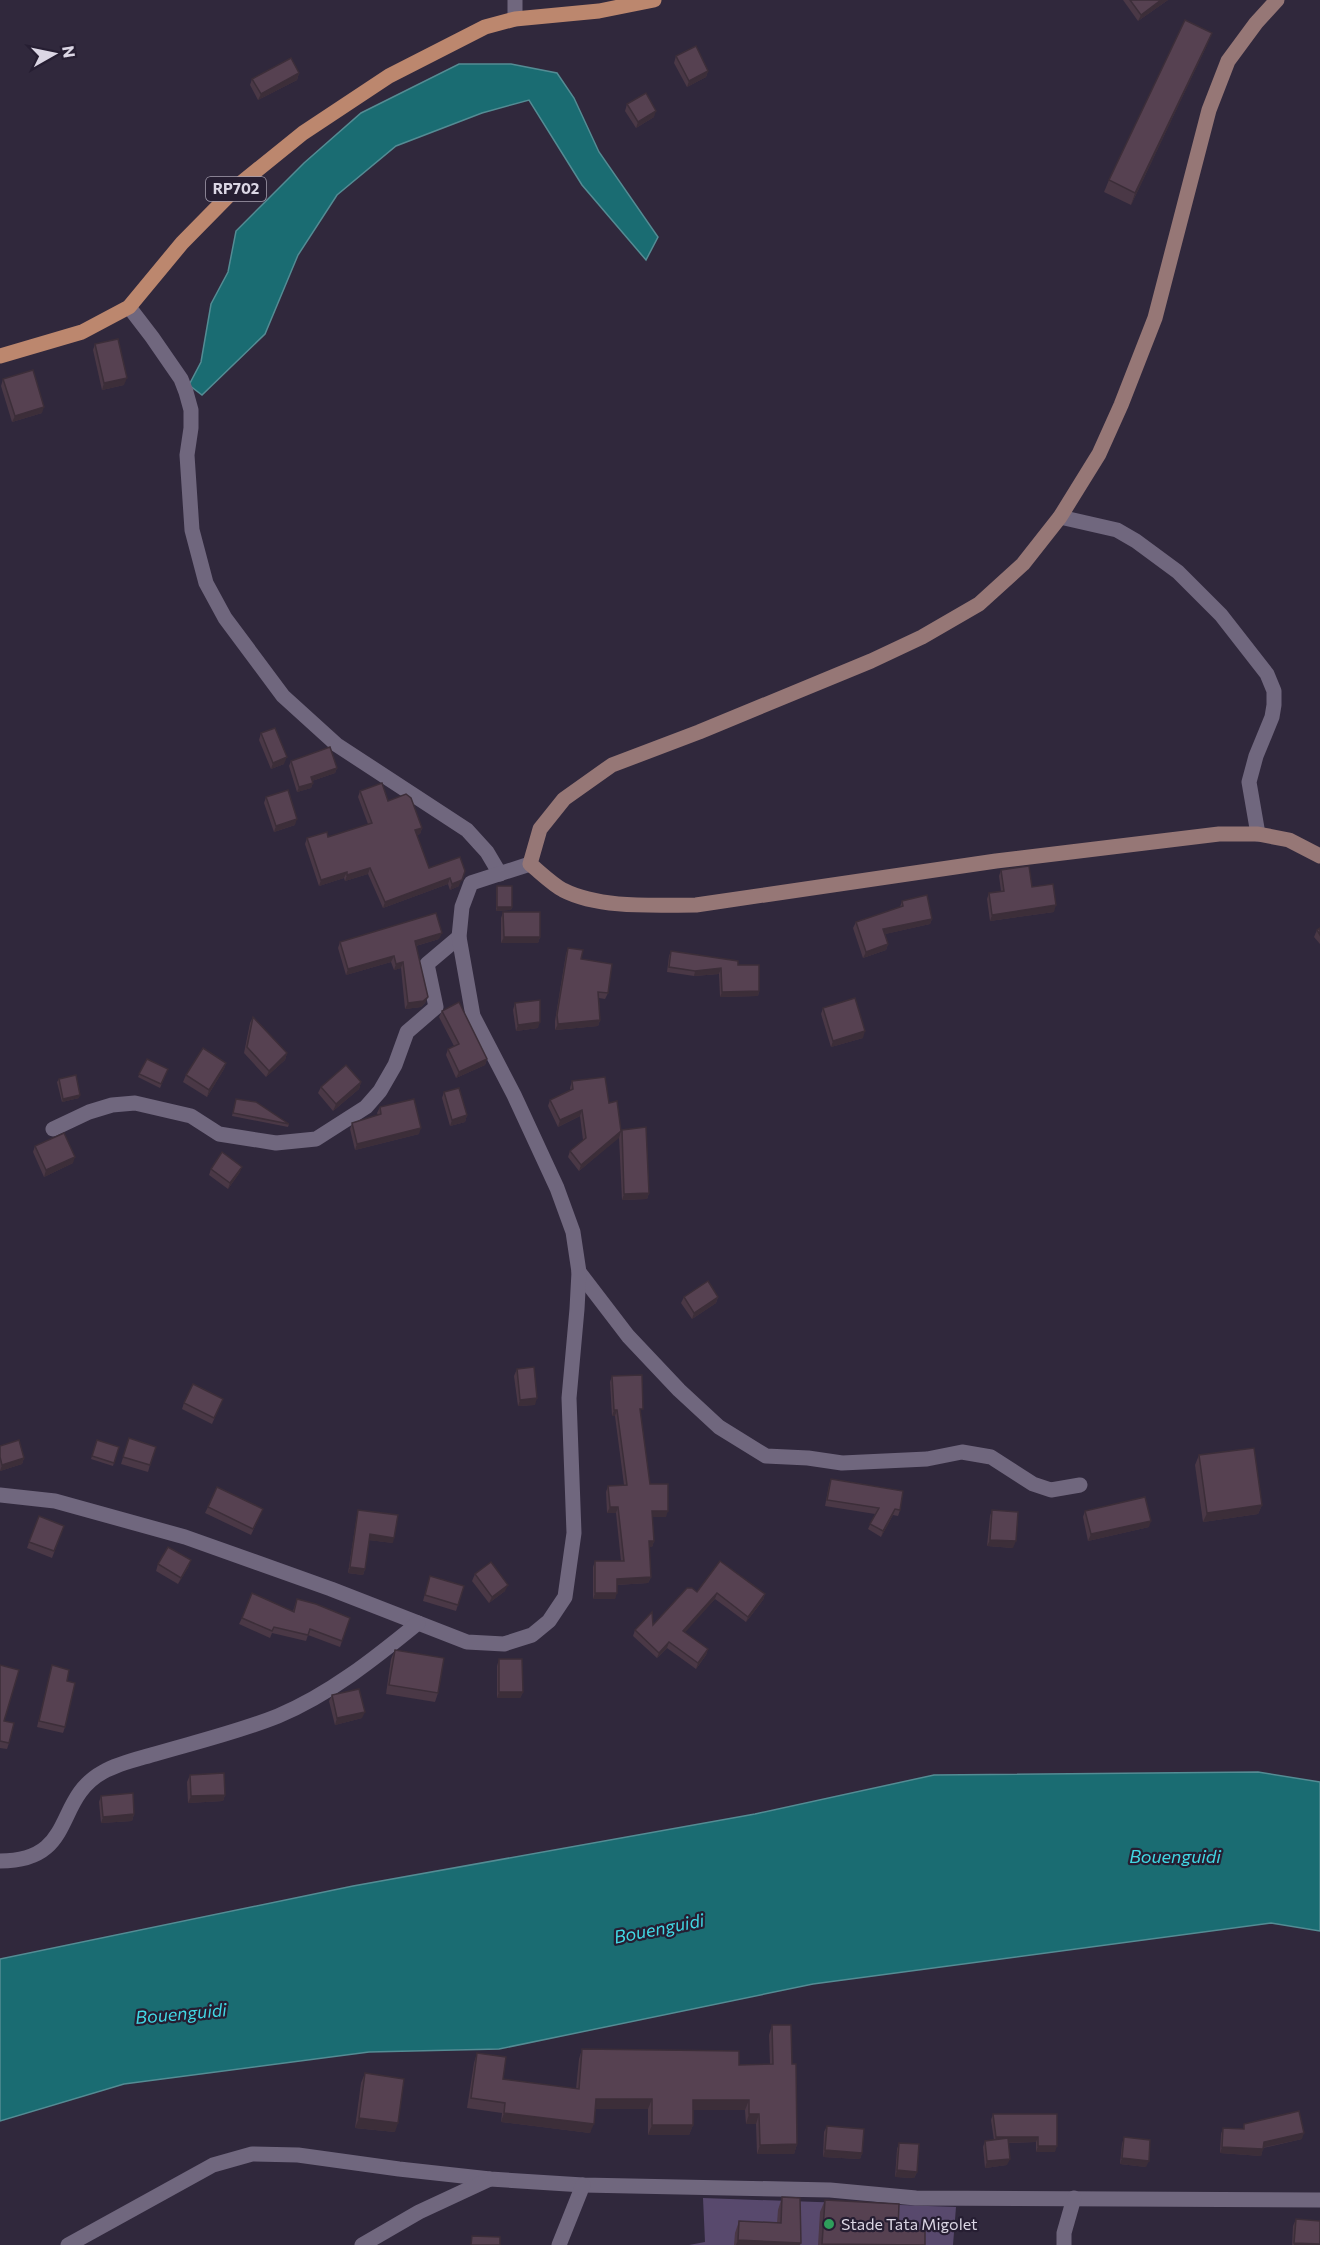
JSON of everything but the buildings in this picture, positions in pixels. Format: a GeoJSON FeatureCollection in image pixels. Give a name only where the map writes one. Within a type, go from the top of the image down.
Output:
{"type":"FeatureCollection","features":[{"type":"Feature","properties":{"kind":"main road","name":"RP702"},"geometry":{"type":"LineString","coordinates":[[0,356],[82,332],[129,307],[182,243],[241,183],[303,132],[389,76],[485,27],[515,19],[599,11],[654,0]]}},
{"type":"Feature","properties":{"kind":"main road"},"geometry":{"type":"LineString","coordinates":[[1277,0],[1256,23],[1228,61],[1199,143],[1155,318],[1099,454],[1060,517],[1023,564],[979,604],[922,637],[861,665],[612,765],[564,799],[540,829],[531,864],[563,890],[596,900],[649,906],[696,905],[996,861],[1219,834],[1258,834],[1288,840],[1320,856]]}},
{"type":"Feature","properties":{"kind":"street"},"geometry":{"type":"LineString","coordinates":[[514,0],[515,19]]}},
{"type":"Feature","properties":{"kind":"street"},"geometry":{"type":"LineString","coordinates":[[129,307],[153,337],[181,380],[186,392],[191,410],[187,455],[192,530],[206,583],[225,618],[284,696],[314,724],[337,745],[466,830],[487,852],[501,874]]}},
{"type":"Feature","properties":{"kind":"street"},"geometry":{"type":"LineString","coordinates":[[1060,517],[1117,530],[1178,572],[1221,615],[1267,674],[1274,691],[1274,705],[1272,717],[1256,756],[1250,782],[1258,834]]}},
{"type":"Feature","properties":{"kind":"street"},"geometry":{"type":"LineString","coordinates":[[0,1495],[56,1501],[185,1537],[467,1642],[504,1644],[532,1635],[549,1621],[565,1597],[574,1533],[569,1398],[578,1310],[579,1272],[573,1232],[557,1188],[473,1016],[459,937],[462,907],[471,883],[531,864]]}},
{"type":"Feature","properties":{"kind":"street"},"geometry":{"type":"LineString","coordinates":[[53,1129],[89,1112],[112,1105],[135,1103],[191,1116],[219,1134],[276,1143],[316,1139],[353,1117],[366,1107],[380,1091],[396,1065],[407,1032],[436,1007],[427,964],[459,937]]}},
{"type":"Feature","properties":{"kind":"street"},"geometry":{"type":"LineString","coordinates":[[579,1272],[628,1336],[679,1390],[719,1427],[766,1456],[808,1458],[842,1463],[927,1459],[962,1452],[991,1457],[1033,1484],[1051,1490],[1080,1485]]}},
{"type":"Feature","properties":{"kind":"street"},"geometry":{"type":"LineString","coordinates":[[0,1861],[15,1861],[32,1856],[50,1844],[61,1830],[81,1788],[90,1779],[106,1770],[141,1758],[278,1716],[326,1691],[363,1668],[418,1623]]}},
{"type":"Feature","properties":{"kind":"street"},"geometry":{"type":"LineString","coordinates":[[68,2245],[213,2165],[252,2154],[298,2155],[490,2179],[583,2185],[830,2190],[916,2198],[1320,2200]]}},
{"type":"Feature","properties":{"kind":"street"},"geometry":{"type":"LineString","coordinates":[[362,2245],[419,2212],[490,2179]]}},
{"type":"Feature","properties":{"kind":"street"},"geometry":{"type":"LineString","coordinates":[[559,2245],[583,2185]]}},
{"type":"Feature","properties":{"kind":"street"},"geometry":{"type":"LineString","coordinates":[[1064,2245],[1064,2233],[1074,2198]]}},
{"type":"Feature","properties":{"kind":"shaded area","name":"Stade Tata Migolet"},"geometry":{"type":"Polygon","coordinates":[[[703,2198],[956,2207],[953,2245],[689,2245],[705,2242],[703,2198]]]}},
{"type":"Feature","properties":{"kind":"water"},"geometry":{"type":"Polygon","coordinates":[[[459,64],[511,64],[557,73],[574,98],[599,152],[658,237],[646,260],[582,185],[529,100],[482,113],[396,146],[337,195],[298,255],[265,334],[202,395],[189,385],[201,362],[211,304],[228,272],[236,231],[304,163],[361,113],[459,64]]]}},
{"type":"Feature","properties":{"kind":"water","name":"Bouenguidi"},"geometry":{"type":"Polygon","coordinates":[[[1258,1772],[1320,1782],[1320,1931],[1271,1923],[813,1984],[499,2049],[369,2052],[124,2084],[0,2121],[0,1959],[353,1886],[755,1814],[934,1775],[1258,1772]]]}},
{"type":"Feature","properties":{"kind":"place","name":"Stade Tata Migolet"},"geometry":{"type":"Point","coordinates":[829,2224]}}]}
